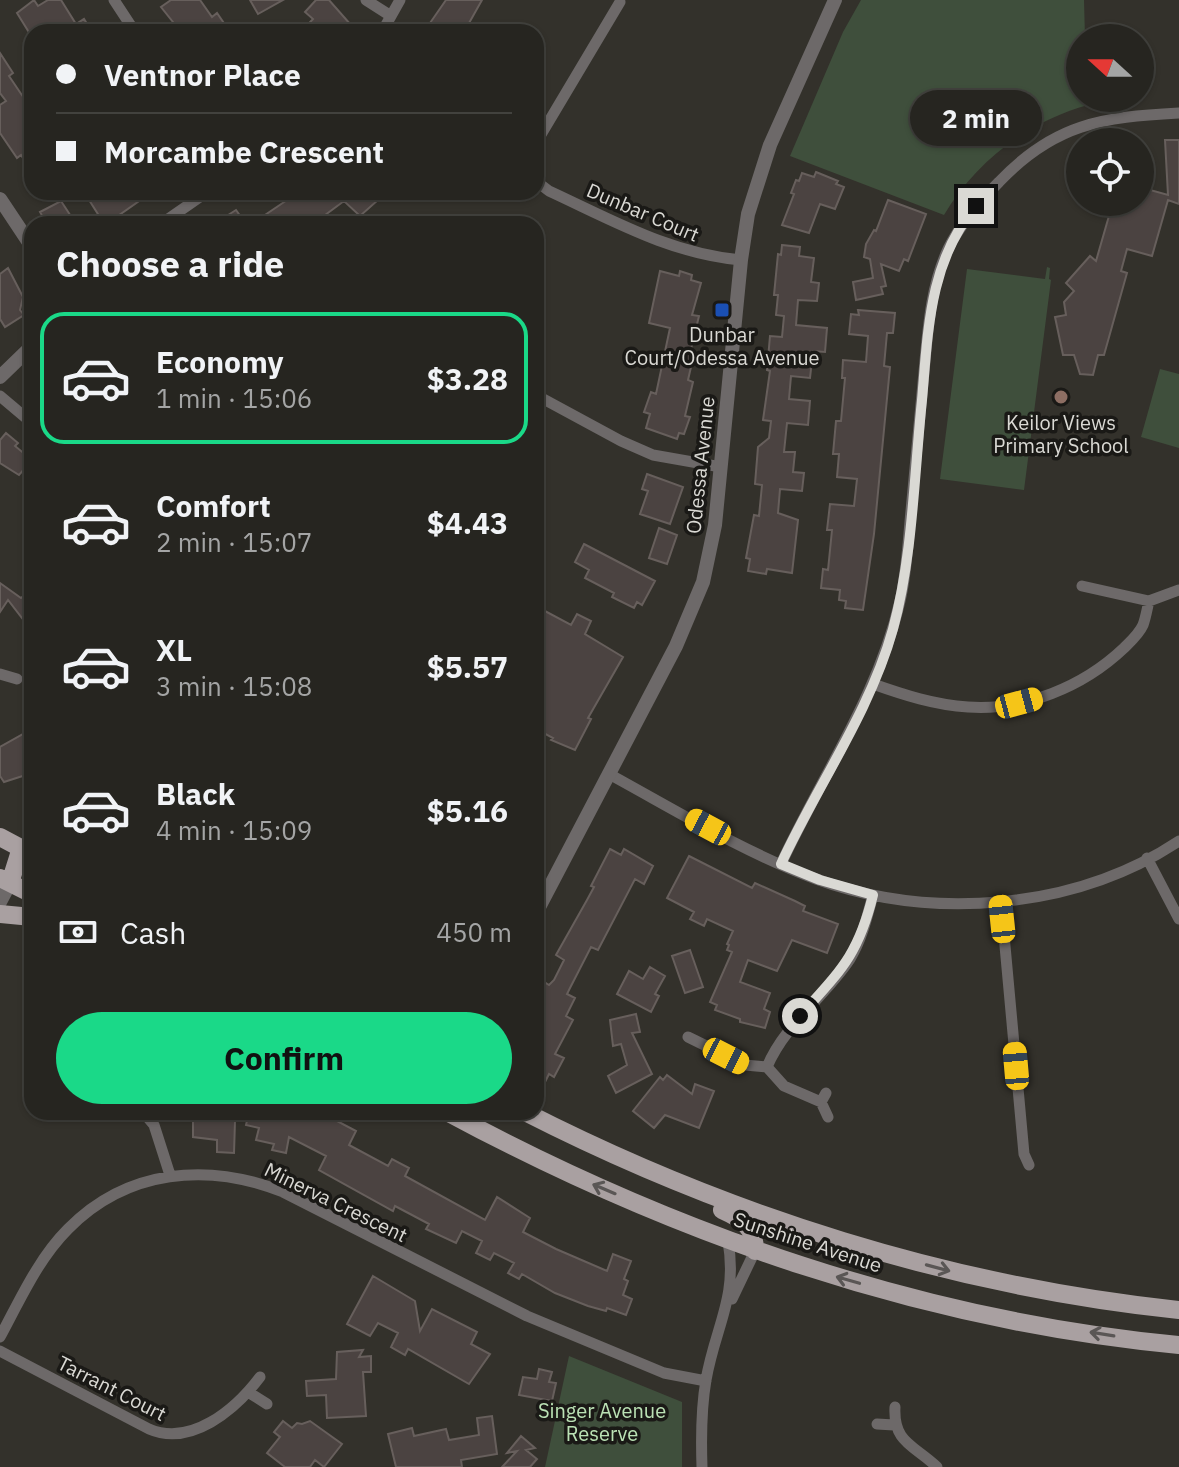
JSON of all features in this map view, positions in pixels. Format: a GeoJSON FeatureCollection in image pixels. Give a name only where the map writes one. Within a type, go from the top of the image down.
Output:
{"type":"FeatureCollection","features":[{"type":"Feature","properties":{"kind":"main road"},"geometry":{"type":"LineString","coordinates":[[17,846],[3,877],[24,889]]}},
{"type":"Feature","properties":{"kind":"main road"},"geometry":{"type":"LineString","coordinates":[[0,914],[24,916]]}},
{"type":"Feature","properties":{"kind":"main road","name":"Sunshine Avenue"},"geometry":{"type":"LineString","coordinates":[[463,1120],[595,1185],[755,1251],[872,1286],[1004,1318],[1179,1345]]}},
{"type":"Feature","properties":{"kind":"main road","name":"Sunshine Avenue"},"geometry":{"type":"LineString","coordinates":[[542,1120],[712,1196],[903,1259],[1065,1295],[1179,1310]]}},
{"type":"Feature","properties":{"kind":"main road"},"geometry":{"type":"LineString","coordinates":[[624,1159],[677,1192],[746,1223],[754,1235],[755,1251]]}},
{"type":"Feature","properties":{"kind":"street"},"geometry":{"type":"LineString","coordinates":[[114,0],[130,24]]}},
{"type":"Feature","properties":{"kind":"street"},"geometry":{"type":"LineString","coordinates":[[366,0],[391,16]]}},
{"type":"Feature","properties":{"kind":"street"},"geometry":{"type":"LineString","coordinates":[[386,24],[400,0]]}},
{"type":"Feature","properties":{"kind":"street","name":"Odessa Avenue"},"geometry":{"type":"LineString","coordinates":[[544,898],[696,602],[712,546],[748,214],[762,168],[835,0]]}},
{"type":"Feature","properties":{"kind":"street"},"geometry":{"type":"LineString","coordinates":[[544,130],[620,2]]}},
{"type":"Feature","properties":{"kind":"street"},"geometry":{"type":"LineString","coordinates":[[781,864],[873,684],[901,597],[930,311],[940,269],[953,239],[987,193],[1018,161],[1043,144],[1072,130],[1104,121],[1179,113]]}},
{"type":"Feature","properties":{"kind":"street","name":"Dunbar Court"},"geometry":{"type":"LineString","coordinates":[[544,187],[662,244],[697,255],[741,260]]}},
{"type":"Feature","properties":{"kind":"street"},"geometry":{"type":"LineString","coordinates":[[0,199],[24,235]]}},
{"type":"Feature","properties":{"kind":"street"},"geometry":{"type":"LineString","coordinates":[[172,216],[196,200]]}},
{"type":"Feature","properties":{"kind":"street"},"geometry":{"type":"LineString","coordinates":[[0,377],[24,354]]}},
{"type":"Feature","properties":{"kind":"street"},"geometry":{"type":"LineString","coordinates":[[0,396],[24,416]]}},
{"type":"Feature","properties":{"kind":"street"},"geometry":{"type":"LineString","coordinates":[[544,399],[653,455],[721,467]]}},
{"type":"Feature","properties":{"kind":"street"},"geometry":{"type":"LineString","coordinates":[[1082,586],[1149,601],[1179,590]]}},
{"type":"Feature","properties":{"kind":"street"},"geometry":{"type":"LineString","coordinates":[[873,684],[915,698],[969,708],[1006,705],[1047,696],[1095,672],[1118,655],[1143,626],[1149,601]]}},
{"type":"Feature","properties":{"kind":"street"},"geometry":{"type":"LineString","coordinates":[[0,674],[17,679]]}},
{"type":"Feature","properties":{"kind":"street"},"geometry":{"type":"LineString","coordinates":[[609,774],[781,864],[820,880],[873,895],[927,901],[1001,902],[1057,893],[1106,879],[1179,841]]}},
{"type":"Feature","properties":{"kind":"street"},"geometry":{"type":"LineString","coordinates":[[1147,858],[1179,919]]}},
{"type":"Feature","properties":{"kind":"street"},"geometry":{"type":"LineString","coordinates":[[0,902],[3,877]]}},
{"type":"Feature","properties":{"kind":"street"},"geometry":{"type":"LineString","coordinates":[[767,1067],[788,1030],[849,961],[862,935],[873,895]]}},
{"type":"Feature","properties":{"kind":"street"},"geometry":{"type":"LineString","coordinates":[[1001,902],[1022,1159]]}},
{"type":"Feature","properties":{"kind":"street"},"geometry":{"type":"LineString","coordinates":[[688,1037],[745,1065],[767,1067],[784,1086],[823,1098],[828,1117]]}},
{"type":"Feature","properties":{"kind":"street"},"geometry":{"type":"LineString","coordinates":[[150,1120],[170,1175]]}},
{"type":"Feature","properties":{"kind":"street","name":"Minerva Crescent"},"geometry":{"type":"LineString","coordinates":[[0,1337],[37,1269],[68,1228],[84,1214],[128,1189],[170,1175],[211,1174],[266,1185],[527,1316],[664,1373],[706,1381]]}},
{"type":"Feature","properties":{"kind":"street"},"geometry":{"type":"LineString","coordinates":[[702,1467],[706,1381],[726,1310],[732,1273],[728,1241]]}},
{"type":"Feature","properties":{"kind":"street"},"geometry":{"type":"LineString","coordinates":[[726,1310],[755,1251]]}},
{"type":"Feature","properties":{"kind":"street","name":"Tarrant Court"},"geometry":{"type":"LineString","coordinates":[[0,1351],[166,1435],[195,1430],[232,1408],[260,1377]]}},
{"type":"Feature","properties":{"kind":"street"},"geometry":{"type":"LineString","coordinates":[[248,1392],[267,1404]]}},
{"type":"Feature","properties":{"kind":"street"},"geometry":{"type":"LineString","coordinates":[[895,1407],[894,1425],[906,1444],[937,1467]]}},
{"type":"Feature","properties":{"kind":"street"},"geometry":{"type":"LineString","coordinates":[[877,1424],[894,1425]]}},
{"type":"Feature","properties":{"kind":"green space"},"geometry":{"type":"Polygon","coordinates":[[[861,0],[1084,0],[1085,24],[1066,24],[1066,112],[1025,133],[988,161],[971,178],[944,215],[790,156],[843,32],[861,0]]]}},
{"type":"Feature","properties":{"kind":"green space"},"geometry":{"type":"Polygon","coordinates":[[[1047,267],[1050,268],[1051,280],[1024,490],[940,479],[967,269],[1045,279],[1047,267]]]}},
{"type":"Feature","properties":{"kind":"green space"},"geometry":{"type":"Polygon","coordinates":[[[1160,369],[1179,374],[1179,448],[1141,437],[1160,369]]]}},
{"type":"Feature","properties":{"kind":"green space","name":"Singer Avenue Reserve"},"geometry":{"type":"Polygon","coordinates":[[[569,1356],[682,1402],[682,1467],[545,1467],[569,1356]]]}},
{"type":"Feature","properties":{"kind":"building"},"geometry":{"type":"Polygon","coordinates":[[[34,0],[38,6],[48,0],[61,0],[76,24],[24,24],[17,13],[34,0]]]}},
{"type":"Feature","properties":{"kind":"building"},"geometry":{"type":"Polygon","coordinates":[[[171,0],[200,0],[212,17],[217,13],[225,24],[175,24],[161,7],[171,0]]]}},
{"type":"Feature","properties":{"kind":"building"},"geometry":{"type":"Polygon","coordinates":[[[250,0],[283,0],[258,14],[250,0]]]}},
{"type":"Feature","properties":{"kind":"building"},"geometry":{"type":"Polygon","coordinates":[[[316,0],[329,0],[350,24],[308,24],[313,19],[305,12],[316,0]]]}},
{"type":"Feature","properties":{"kind":"building"},"geometry":{"type":"Polygon","coordinates":[[[446,0],[482,0],[468,24],[430,23],[446,0]]]}},
{"type":"Feature","properties":{"kind":"building"},"geometry":{"type":"Polygon","coordinates":[[[0,53],[13,73],[9,76],[24,98],[24,160],[21,155],[17,158],[0,133],[0,105],[6,101],[0,93],[0,53]]]}},
{"type":"Feature","properties":{"kind":"building"},"geometry":{"type":"Polygon","coordinates":[[[1165,140],[1179,140],[1179,204],[1168,200],[1152,256],[1127,249],[1121,271],[1127,273],[1104,355],[1098,355],[1093,375],[1080,374],[1074,355],[1063,355],[1055,317],[1066,315],[1064,302],[1074,291],[1066,283],[1090,256],[1096,261],[1109,216],[1154,216],[1154,191],[1168,195],[1165,140]]]}},
{"type":"Feature","properties":{"kind":"building"},"geometry":{"type":"Polygon","coordinates":[[[816,172],[838,181],[836,184],[844,187],[835,209],[820,204],[809,233],[782,225],[796,180],[799,181],[802,173],[814,177],[816,172]]]}},
{"type":"Feature","properties":{"kind":"building"},"geometry":{"type":"Polygon","coordinates":[[[89,200],[141,200],[118,216],[99,216],[89,200]]]}},
{"type":"Feature","properties":{"kind":"building"},"geometry":{"type":"Polygon","coordinates":[[[287,200],[378,200],[360,216],[344,201],[324,216],[265,215],[287,200]]]}},
{"type":"Feature","properties":{"kind":"building"},"geometry":{"type":"Polygon","coordinates":[[[888,200],[926,214],[908,261],[904,259],[899,271],[881,264],[886,286],[881,287],[883,294],[856,300],[853,282],[873,278],[870,259],[864,257],[866,244],[876,231],[888,200]]]}},
{"type":"Feature","properties":{"kind":"building"},"geometry":{"type":"Polygon","coordinates":[[[61,201],[71,216],[42,216],[40,212],[61,201]]]}},
{"type":"Feature","properties":{"kind":"building"},"geometry":{"type":"Polygon","coordinates":[[[236,210],[240,216],[227,216],[236,210]]]}},
{"type":"Feature","properties":{"kind":"building"},"geometry":{"type":"Polygon","coordinates":[[[782,245],[800,247],[799,256],[814,258],[811,282],[819,283],[817,301],[798,300],[796,325],[827,328],[825,352],[813,351],[810,378],[791,376],[789,399],[810,401],[808,425],[787,423],[784,452],[795,452],[793,472],[804,473],[802,491],[780,489],[778,513],[798,520],[792,573],[767,569],[766,574],[748,571],[750,559],[746,558],[754,515],[759,516],[762,485],[755,484],[758,447],[769,438],[771,421],[763,420],[770,371],[767,370],[770,336],[782,337],[784,316],[776,315],[778,295],[774,295],[778,254],[781,255],[782,245]]]}},
{"type":"Feature","properties":{"kind":"building"},"geometry":{"type":"Polygon","coordinates":[[[8,268],[23,297],[20,310],[24,315],[5,327],[0,319],[0,274],[8,268]]]}},
{"type":"Feature","properties":{"kind":"building"},"geometry":{"type":"Polygon","coordinates":[[[660,271],[679,276],[680,271],[692,275],[691,280],[701,283],[692,315],[699,316],[690,353],[694,354],[688,380],[693,382],[685,416],[690,417],[684,434],[679,433],[677,439],[646,428],[650,414],[644,412],[651,392],[656,394],[670,328],[649,323],[660,271]]]}},
{"type":"Feature","properties":{"kind":"building"},"geometry":{"type":"Polygon","coordinates":[[[858,310],[895,313],[893,333],[887,333],[884,366],[890,367],[874,534],[863,610],[845,608],[846,601],[839,600],[840,590],[821,588],[823,569],[828,570],[832,530],[827,530],[830,504],[854,506],[857,479],[837,477],[839,454],[833,454],[836,421],[841,421],[845,378],[842,378],[843,360],[866,362],[868,336],[849,334],[851,314],[859,315],[858,310]]]}},
{"type":"Feature","properties":{"kind":"building"},"geometry":{"type":"Polygon","coordinates":[[[6,433],[24,453],[24,469],[19,475],[0,463],[0,440],[6,433]]]}},
{"type":"Feature","properties":{"kind":"building"},"geometry":{"type":"Polygon","coordinates":[[[647,474],[683,487],[670,524],[640,514],[648,491],[642,489],[647,474]]]}},
{"type":"Feature","properties":{"kind":"building"},"geometry":{"type":"Polygon","coordinates":[[[659,528],[677,535],[667,564],[649,558],[659,528]]]}},
{"type":"Feature","properties":{"kind":"building"},"geometry":{"type":"Polygon","coordinates":[[[584,544],[655,581],[642,605],[637,602],[634,608],[585,578],[589,570],[575,562],[584,544]]]}},
{"type":"Feature","properties":{"kind":"building"},"geometry":{"type":"Polygon","coordinates":[[[0,583],[21,598],[24,596],[24,621],[8,600],[0,612],[0,583]]]}},
{"type":"Feature","properties":{"kind":"building"},"geometry":{"type":"Polygon","coordinates":[[[544,611],[571,625],[577,614],[591,621],[585,634],[623,657],[588,718],[591,719],[575,750],[551,740],[553,738],[544,733],[544,611]]]}},
{"type":"Feature","properties":{"kind":"building"},"geometry":{"type":"Polygon","coordinates":[[[24,734],[24,776],[4,782],[0,776],[0,747],[24,734]]]}},
{"type":"Feature","properties":{"kind":"building"},"geometry":{"type":"Polygon","coordinates":[[[610,849],[621,855],[624,849],[653,866],[644,884],[635,879],[598,950],[591,947],[567,994],[575,998],[566,1016],[573,1020],[555,1054],[564,1058],[554,1077],[549,1074],[545,1082],[544,982],[549,985],[554,980],[564,960],[556,955],[594,887],[591,886],[610,849]]]}},
{"type":"Feature","properties":{"kind":"building"},"geometry":{"type":"Polygon","coordinates":[[[689,856],[752,888],[755,883],[795,901],[805,906],[803,911],[838,924],[827,953],[792,940],[777,971],[748,960],[740,982],[770,993],[764,1009],[770,1012],[765,1028],[740,1022],[740,1019],[715,1010],[717,1005],[710,1002],[732,952],[727,950],[727,944],[733,931],[707,919],[704,926],[690,919],[694,912],[667,898],[689,856]]]}},
{"type":"Feature","properties":{"kind":"building"},"geometry":{"type":"Polygon","coordinates":[[[690,950],[703,987],[685,993],[672,956],[690,950]]]}},
{"type":"Feature","properties":{"kind":"building"},"geometry":{"type":"Polygon","coordinates":[[[650,967],[665,976],[655,994],[659,996],[651,1012],[617,994],[629,971],[643,979],[650,967]]]}},
{"type":"Feature","properties":{"kind":"building"},"geometry":{"type":"Polygon","coordinates":[[[636,1014],[640,1032],[632,1033],[652,1074],[616,1093],[608,1076],[627,1065],[621,1044],[613,1046],[610,1020],[636,1014]]]}},
{"type":"Feature","properties":{"kind":"building"},"geometry":{"type":"Polygon","coordinates":[[[667,1075],[692,1094],[695,1084],[714,1091],[699,1128],[665,1115],[654,1128],[633,1111],[660,1077],[663,1080],[667,1075]]]}},
{"type":"Feature","properties":{"kind":"building"},"geometry":{"type":"Polygon","coordinates":[[[193,1120],[235,1121],[234,1153],[217,1152],[217,1140],[193,1137],[193,1120]]]}},
{"type":"Feature","properties":{"kind":"building"},"geometry":{"type":"Polygon","coordinates":[[[247,1120],[335,1120],[356,1131],[349,1145],[388,1166],[392,1159],[409,1168],[405,1176],[485,1220],[497,1197],[530,1218],[523,1232],[556,1249],[607,1271],[613,1254],[631,1261],[624,1279],[628,1281],[623,1295],[632,1299],[626,1315],[607,1308],[606,1311],[588,1306],[555,1293],[522,1274],[519,1279],[508,1273],[514,1263],[494,1253],[490,1260],[476,1253],[482,1241],[462,1231],[456,1243],[426,1229],[429,1224],[395,1206],[393,1211],[319,1170],[326,1156],[289,1137],[286,1153],[272,1150],[274,1144],[256,1140],[259,1128],[246,1125],[247,1120]]]}},
{"type":"Feature","properties":{"kind":"building"},"geometry":{"type":"Polygon","coordinates":[[[373,1276],[415,1301],[420,1331],[432,1309],[477,1332],[471,1344],[490,1354],[469,1384],[408,1349],[405,1355],[391,1347],[398,1333],[378,1323],[370,1336],[347,1324],[373,1276]]]}},
{"type":"Feature","properties":{"kind":"building"},"geometry":{"type":"Polygon","coordinates":[[[363,1350],[359,1357],[371,1356],[371,1372],[363,1372],[366,1416],[327,1418],[326,1395],[307,1396],[306,1381],[336,1379],[337,1352],[363,1350]]]}},
{"type":"Feature","properties":{"kind":"building"},"geometry":{"type":"Polygon","coordinates":[[[539,1369],[552,1372],[549,1382],[556,1383],[552,1401],[519,1395],[523,1377],[537,1379],[539,1369]]]}},
{"type":"Feature","properties":{"kind":"building"},"geometry":{"type":"Polygon","coordinates":[[[492,1416],[497,1454],[461,1460],[462,1467],[396,1467],[388,1434],[412,1428],[414,1436],[446,1429],[449,1440],[479,1435],[477,1418],[492,1416]]]}},
{"type":"Feature","properties":{"kind":"building"},"geometry":{"type":"Polygon","coordinates":[[[283,1421],[292,1428],[297,1423],[310,1421],[342,1444],[324,1467],[315,1460],[310,1467],[285,1467],[267,1453],[280,1437],[274,1432],[283,1421]]]}},
{"type":"Feature","properties":{"kind":"building"},"geometry":{"type":"Polygon","coordinates":[[[521,1436],[535,1448],[526,1450],[537,1459],[530,1467],[502,1467],[517,1451],[507,1453],[521,1436]]]}},
{"type":"Feature","properties":{"kind":"place","name":"Dunbar Court/Odessa Avenue"},"geometry":{"type":"Point","coordinates":[722,310]}},
{"type":"Feature","properties":{"kind":"place","name":"Keilor Views Primary School"},"geometry":{"type":"Point","coordinates":[1061,397]}},
{"type":"Feature","properties":{"kind":"route"},"geometry":{"type":"LineString","coordinates":[[800,1016],[849,961],[862,935],[873,895],[805,875],[781,864],[865,700],[880,668],[892,630],[905,567],[932,300],[948,249],[976,206]]}}]}
